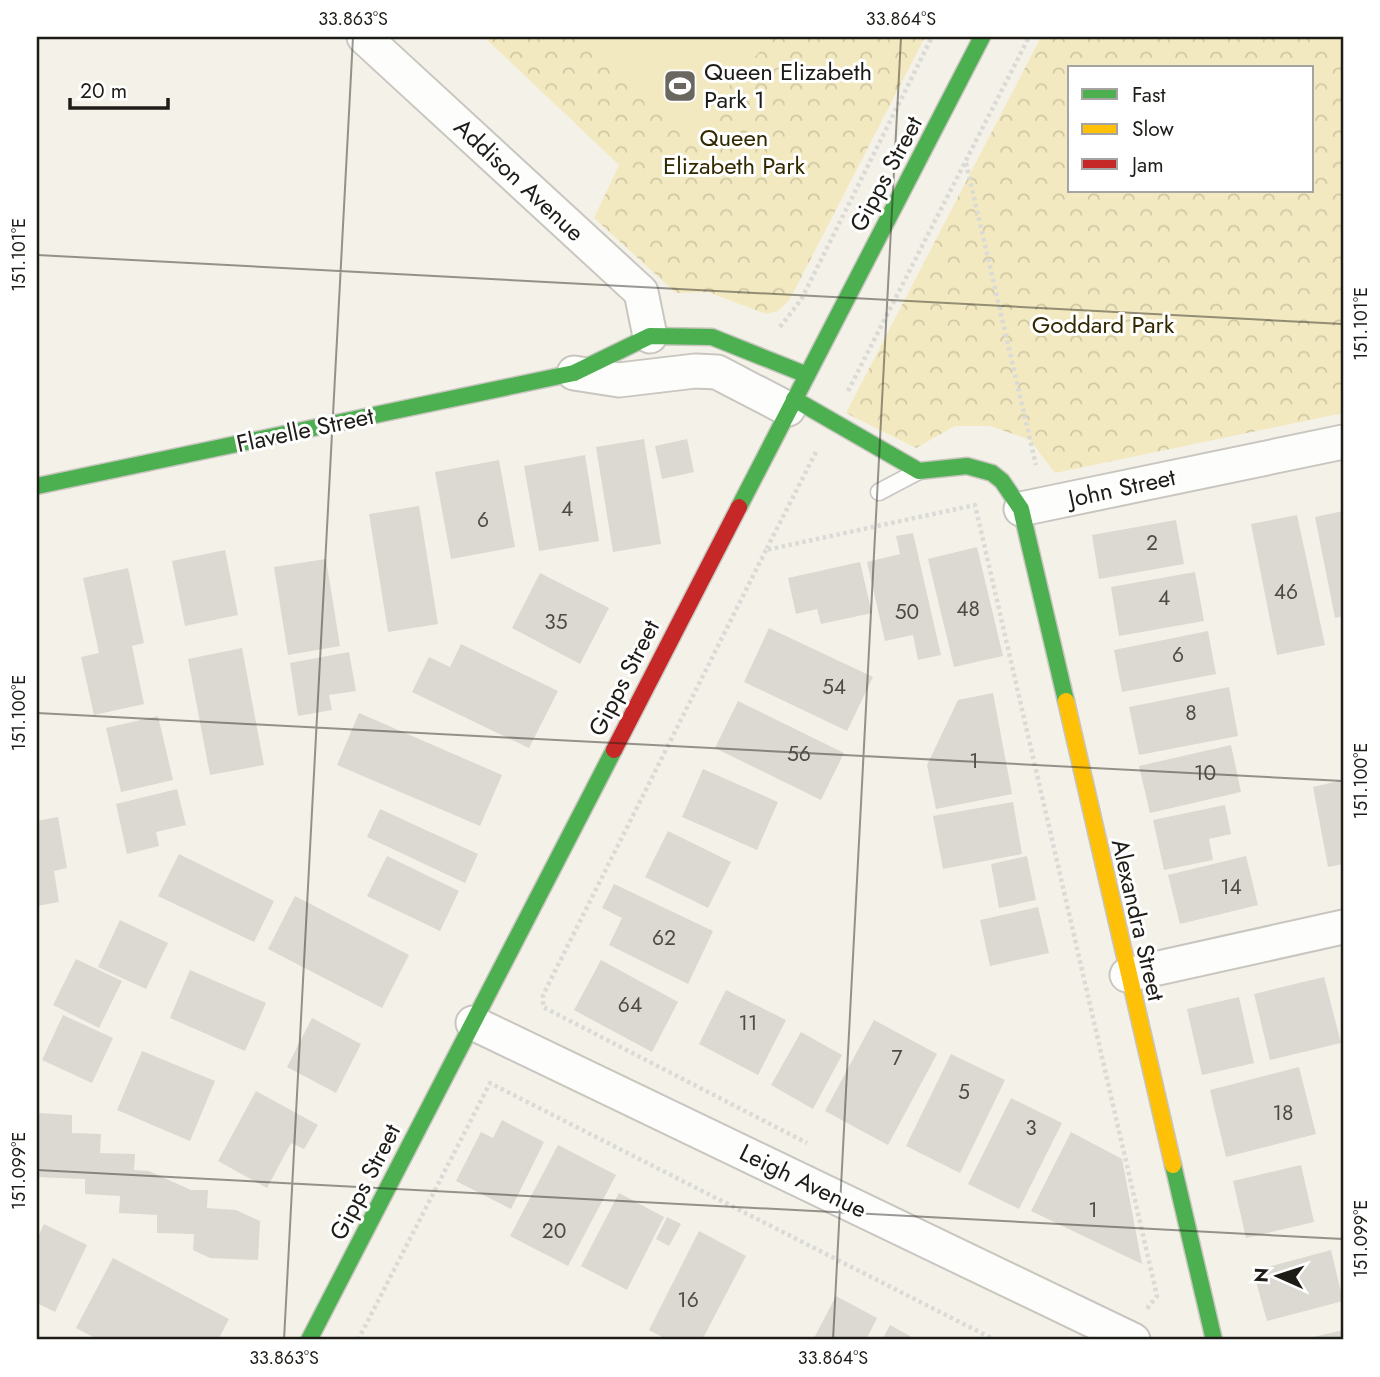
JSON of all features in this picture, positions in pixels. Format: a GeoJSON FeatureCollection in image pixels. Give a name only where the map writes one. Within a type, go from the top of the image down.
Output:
{"type":"FeatureCollection","features":[{"type":"Feature","properties":{"kind":"street","name":"Addison Avenue"},"geometry":{"type":"LineString","coordinates":[[364,37],[641,292],[650,336]]}},
{"type":"Feature","properties":{"kind":"street","name":"Gipps Street"},"geometry":{"type":"LineString","coordinates":[[309,1340],[982,37]]}},
{"type":"Feature","properties":{"kind":"street","name":"Flavelle Street"},"geometry":{"type":"LineString","coordinates":[[40,483],[574,373],[650,336],[712,337],[807,375]]}},
{"type":"Feature","properties":{"kind":"street","name":"Flavelle Street"},"geometry":{"type":"LineString","coordinates":[[574,373],[619,380],[695,371],[718,372],[791,404]]}},
{"type":"Feature","properties":{"kind":"street"},"geometry":{"type":"LineString","coordinates":[[791,404],[888,449],[919,471],[964,467],[992,471],[1010,486],[1021,509]]}},
{"type":"Feature","properties":{"kind":"street","name":"John Street"},"geometry":{"type":"LineString","coordinates":[[1021,509],[1343,442]]}},
{"type":"Feature","properties":{"kind":"street","name":"Alexandra Street"},"geometry":{"type":"LineString","coordinates":[[1021,509],[1127,975],[1214,1340]]}},
{"type":"Feature","properties":{"kind":"street"},"geometry":{"type":"LineString","coordinates":[[1127,975],[1343,927]]}},
{"type":"Feature","properties":{"kind":"street","name":"Leigh Avenue"},"geometry":{"type":"LineString","coordinates":[[473,1023],[1135,1326]]}},
{"type":"Feature","properties":{"kind":"lane"},"geometry":{"type":"LineString","coordinates":[[879,492],[919,471]]}},
{"type":"Feature","properties":{"kind":"path"},"geometry":{"type":"LineString","coordinates":[[774,332],[801,300],[932,37]]}},
{"type":"Feature","properties":{"kind":"path"},"geometry":{"type":"LineString","coordinates":[[845,397],[1029,37]]}},
{"type":"Feature","properties":{"kind":"path"},"geometry":{"type":"LineString","coordinates":[[965,161],[1038,472]]}},
{"type":"Feature","properties":{"kind":"path"},"geometry":{"type":"LineString","coordinates":[[815,1147],[543,1007],[543,995],[818,448]]}},
{"type":"Feature","properties":{"kind":"path"},"geometry":{"type":"LineString","coordinates":[[766,550],[975,505],[1157,1296],[1135,1326]]}},
{"type":"Feature","properties":{"kind":"path"},"geometry":{"type":"LineString","coordinates":[[358,1340],[490,1083],[995,1340]]}},
{"type":"Feature","properties":{"kind":"green space","name":"Queen Elizabeth Park"},"geometry":{"type":"Polygon","coordinates":[[[484,37],[925,37],[790,299],[778,311],[766,314],[708,292],[676,293],[594,218],[619,165],[484,37]]]}},
{"type":"Feature","properties":{"kind":"green space","name":"Queen Elizabeth Park 1"},"geometry":{"type":"Polygon","coordinates":[[[578,37],[773,37],[685,135],[578,37]]]}},
{"type":"Feature","properties":{"kind":"green space","name":"Goddard Park"},"geometry":{"type":"Polygon","coordinates":[[[1041,37],[1343,37],[1343,413],[1055,473],[1030,440],[990,426],[955,426],[916,448],[846,413],[1041,37]]]}},
{"type":"Feature","properties":{"kind":"green space"},"geometry":{"type":"Polygon","coordinates":[[[1312,37],[1343,37],[1343,68],[1312,37]]]}},
{"type":"Feature","properties":{"kind":"building"},"geometry":{"type":"Polygon","coordinates":[[[644,439],[661,544],[613,552],[596,447],[644,439]]]}},
{"type":"Feature","properties":{"kind":"building"},"geometry":{"type":"Polygon","coordinates":[[[687,439],[694,472],[662,479],[655,446],[687,439]]]}},
{"type":"Feature","properties":{"kind":"building"},"geometry":{"type":"Polygon","coordinates":[[[585,455],[599,541],[539,551],[524,466],[585,455]]]}},
{"type":"Feature","properties":{"kind":"building"},"geometry":{"type":"Polygon","coordinates":[[[499,460],[515,547],[451,559],[435,472],[499,460]]]}},
{"type":"Feature","properties":{"kind":"building"},"geometry":{"type":"Polygon","coordinates":[[[419,506],[438,624],[388,632],[369,514],[419,506]]]}},
{"type":"Feature","properties":{"kind":"building"},"geometry":{"type":"Polygon","coordinates":[[[1343,511],[1343,616],[1335,618],[1315,517],[1343,511]]]}},
{"type":"Feature","properties":{"kind":"building"},"geometry":{"type":"Polygon","coordinates":[[[1297,515],[1325,645],[1277,655],[1251,524],[1297,515]]]}},
{"type":"Feature","properties":{"kind":"building"},"geometry":{"type":"Polygon","coordinates":[[[1176,520],[1184,564],[1099,579],[1092,535],[1176,520]]]}},
{"type":"Feature","properties":{"kind":"building"},"geometry":{"type":"Polygon","coordinates":[[[913,533],[941,655],[918,660],[913,635],[885,641],[867,562],[900,554],[896,536],[913,533]]]}},
{"type":"Feature","properties":{"kind":"building"},"geometry":{"type":"Polygon","coordinates":[[[977,547],[1003,656],[954,667],[928,559],[977,547]]]}},
{"type":"Feature","properties":{"kind":"building"},"geometry":{"type":"Polygon","coordinates":[[[225,550],[238,615],[185,626],[172,561],[225,550]]]}},
{"type":"Feature","properties":{"kind":"building"},"geometry":{"type":"Polygon","coordinates":[[[326,559],[340,646],[288,655],[274,567],[326,559]]]}},
{"type":"Feature","properties":{"kind":"building"},"geometry":{"type":"Polygon","coordinates":[[[860,562],[872,613],[821,624],[817,609],[796,614],[788,578],[860,562]]]}},
{"type":"Feature","properties":{"kind":"building"},"geometry":{"type":"Polygon","coordinates":[[[128,568],[144,643],[132,646],[144,704],[94,715],[81,657],[99,653],[83,578],[128,568]]]}},
{"type":"Feature","properties":{"kind":"building"},"geometry":{"type":"Polygon","coordinates":[[[1195,572],[1204,621],[1119,636],[1111,587],[1195,572]]]}},
{"type":"Feature","properties":{"kind":"building"},"geometry":{"type":"Polygon","coordinates":[[[540,573],[609,608],[580,664],[512,628],[540,573]]]}},
{"type":"Feature","properties":{"kind":"building"},"geometry":{"type":"Polygon","coordinates":[[[769,628],[873,677],[847,731],[744,682],[769,628]]]}},
{"type":"Feature","properties":{"kind":"building"},"geometry":{"type":"Polygon","coordinates":[[[1208,631],[1216,674],[1122,692],[1114,650],[1208,631]]]}},
{"type":"Feature","properties":{"kind":"building"},"geometry":{"type":"Polygon","coordinates":[[[461,644],[558,691],[529,748],[412,692],[429,657],[450,667],[461,644]]]}},
{"type":"Feature","properties":{"kind":"building"},"geometry":{"type":"Polygon","coordinates":[[[242,648],[264,765],[210,775],[188,659],[242,648]]]}},
{"type":"Feature","properties":{"kind":"building"},"geometry":{"type":"Polygon","coordinates":[[[349,652],[356,691],[329,695],[332,710],[298,716],[290,663],[349,652]]]}},
{"type":"Feature","properties":{"kind":"building"},"geometry":{"type":"Polygon","coordinates":[[[1229,687],[1238,736],[1139,755],[1129,707],[1229,687]]]}},
{"type":"Feature","properties":{"kind":"building"},"geometry":{"type":"Polygon","coordinates":[[[993,693],[1012,794],[936,809],[927,765],[958,700],[993,693]]]}},
{"type":"Feature","properties":{"kind":"building"},"geometry":{"type":"Polygon","coordinates":[[[738,701],[844,753],[821,800],[715,748],[738,701]]]}},
{"type":"Feature","properties":{"kind":"building"},"geometry":{"type":"Polygon","coordinates":[[[359,713],[502,775],[480,826],[337,765],[359,713]]]}},
{"type":"Feature","properties":{"kind":"building"},"geometry":{"type":"Polygon","coordinates":[[[158,716],[173,780],[121,792],[106,728],[158,716]]]}},
{"type":"Feature","properties":{"kind":"building"},"geometry":{"type":"Polygon","coordinates":[[[1231,745],[1241,792],[1150,813],[1139,766],[1231,745]]]}},
{"type":"Feature","properties":{"kind":"building"},"geometry":{"type":"Polygon","coordinates":[[[703,769],[778,802],[757,850],[682,817],[703,769]]]}},
{"type":"Feature","properties":{"kind":"building"},"geometry":{"type":"Polygon","coordinates":[[[1343,780],[1343,864],[1328,867],[1313,787],[1343,780]]]}},
{"type":"Feature","properties":{"kind":"building"},"geometry":{"type":"Polygon","coordinates":[[[177,789],[186,825],[156,832],[159,846],[127,854],[116,804],[177,789]]]}},
{"type":"Feature","properties":{"kind":"building"},"geometry":{"type":"Polygon","coordinates":[[[1013,802],[1022,854],[943,869],[933,816],[1013,802]]]}},
{"type":"Feature","properties":{"kind":"building"},"geometry":{"type":"Polygon","coordinates":[[[1225,805],[1231,834],[1209,839],[1213,860],[1164,870],[1153,820],[1225,805]]]}},
{"type":"Feature","properties":{"kind":"building"},"geometry":{"type":"Polygon","coordinates":[[[380,809],[478,854],[465,883],[367,837],[380,809]]]}},
{"type":"Feature","properties":{"kind":"building"},"geometry":{"type":"Polygon","coordinates":[[[58,817],[67,868],[54,871],[59,902],[37,906],[37,821],[58,817]]]}},
{"type":"Feature","properties":{"kind":"building"},"geometry":{"type":"Polygon","coordinates":[[[668,831],[731,862],[708,908],[645,877],[668,831]]]}},
{"type":"Feature","properties":{"kind":"building"},"geometry":{"type":"Polygon","coordinates":[[[179,854],[274,901],[254,942],[158,896],[179,854]]]}},
{"type":"Feature","properties":{"kind":"building"},"geometry":{"type":"Polygon","coordinates":[[[387,856],[459,891],[440,931],[367,896],[387,856]]]}},
{"type":"Feature","properties":{"kind":"building"},"geometry":{"type":"Polygon","coordinates":[[[1027,856],[1036,900],[999,908],[991,864],[1027,856]]]}},
{"type":"Feature","properties":{"kind":"building"},"geometry":{"type":"Polygon","coordinates":[[[1246,856],[1258,905],[1180,924],[1168,875],[1246,856]]]}},
{"type":"Feature","properties":{"kind":"building"},"geometry":{"type":"Polygon","coordinates":[[[614,884],[713,931],[688,984],[609,945],[622,918],[602,908],[614,884]]]}},
{"type":"Feature","properties":{"kind":"building"},"geometry":{"type":"Polygon","coordinates":[[[295,896],[409,955],[382,1008],[268,949],[295,896]]]}},
{"type":"Feature","properties":{"kind":"building"},"geometry":{"type":"Polygon","coordinates":[[[1038,907],[1049,953],[990,966],[980,920],[1038,907]]]}},
{"type":"Feature","properties":{"kind":"building"},"geometry":{"type":"Polygon","coordinates":[[[120,920],[168,943],[146,989],[98,967],[120,920]]]}},
{"type":"Feature","properties":{"kind":"building"},"geometry":{"type":"Polygon","coordinates":[[[76,959],[122,981],[99,1028],[53,1005],[76,959]]]}},
{"type":"Feature","properties":{"kind":"building"},"geometry":{"type":"Polygon","coordinates":[[[601,960],[678,1002],[652,1052],[574,1010],[601,960]]]}},
{"type":"Feature","properties":{"kind":"building"},"geometry":{"type":"Polygon","coordinates":[[[190,970],[266,1003],[245,1051],[170,1018],[190,970]]]}},
{"type":"Feature","properties":{"kind":"building"},"geometry":{"type":"Polygon","coordinates":[[[1324,977],[1341,1043],[1270,1060],[1254,994],[1324,977]]]}},
{"type":"Feature","properties":{"kind":"building"},"geometry":{"type":"Polygon","coordinates":[[[726,990],[786,1020],[758,1075],[699,1044],[726,990]]]}},
{"type":"Feature","properties":{"kind":"building"},"geometry":{"type":"Polygon","coordinates":[[[1239,997],[1254,1063],[1202,1075],[1187,1009],[1239,997]]]}},
{"type":"Feature","properties":{"kind":"building"},"geometry":{"type":"Polygon","coordinates":[[[63,1015],[113,1038],[92,1083],[42,1060],[63,1015]]]}},
{"type":"Feature","properties":{"kind":"building"},"geometry":{"type":"Polygon","coordinates":[[[312,1018],[361,1044],[336,1093],[287,1067],[312,1018]]]}},
{"type":"Feature","properties":{"kind":"building"},"geometry":{"type":"Polygon","coordinates":[[[874,1020],[937,1054],[888,1145],[825,1111],[874,1020]]]}},
{"type":"Feature","properties":{"kind":"building"},"geometry":{"type":"Polygon","coordinates":[[[801,1032],[842,1055],[813,1109],[771,1085],[801,1032]]]}},
{"type":"Feature","properties":{"kind":"building"},"geometry":{"type":"Polygon","coordinates":[[[142,1051],[215,1081],[190,1141],[117,1110],[142,1051]]]}},
{"type":"Feature","properties":{"kind":"building"},"geometry":{"type":"Polygon","coordinates":[[[951,1054],[1005,1080],[960,1173],[906,1146],[951,1054]]]}},
{"type":"Feature","properties":{"kind":"building"},"geometry":{"type":"Polygon","coordinates":[[[1299,1067],[1316,1134],[1226,1157],[1210,1090],[1299,1067]]]}},
{"type":"Feature","properties":{"kind":"building"},"geometry":{"type":"Polygon","coordinates":[[[256,1091],[318,1125],[304,1149],[291,1143],[267,1188],[218,1161],[256,1091]]]}},
{"type":"Feature","properties":{"kind":"building"},"geometry":{"type":"Polygon","coordinates":[[[1011,1098],[1062,1123],[1019,1209],[968,1184],[1011,1098]]]}},
{"type":"Feature","properties":{"kind":"building"},"geometry":{"type":"Polygon","coordinates":[[[39,1113],[72,1115],[72,1133],[101,1134],[100,1153],[135,1154],[134,1170],[149,1171],[191,1190],[208,1190],[207,1208],[236,1210],[260,1221],[258,1260],[210,1258],[193,1250],[194,1234],[157,1233],[157,1215],[119,1213],[120,1196],[85,1194],[85,1179],[37,1177],[39,1113]]]}},
{"type":"Feature","properties":{"kind":"building"},"geometry":{"type":"Polygon","coordinates":[[[502,1120],[544,1142],[511,1209],[456,1181],[481,1132],[493,1138],[502,1120]]]}},
{"type":"Feature","properties":{"kind":"building"},"geometry":{"type":"Polygon","coordinates":[[[1071,1132],[1122,1159],[1142,1264],[1031,1211],[1071,1132]]]}},
{"type":"Feature","properties":{"kind":"building"},"geometry":{"type":"Polygon","coordinates":[[[558,1145],[616,1175],[568,1266],[510,1236],[558,1145]]]}},
{"type":"Feature","properties":{"kind":"building"},"geometry":{"type":"Polygon","coordinates":[[[1301,1165],[1314,1222],[1246,1238],[1233,1181],[1301,1165]]]}},
{"type":"Feature","properties":{"kind":"building"},"geometry":{"type":"Polygon","coordinates":[[[619,1193],[664,1217],[627,1290],[581,1266],[619,1193]]]}},
{"type":"Feature","properties":{"kind":"building"},"geometry":{"type":"Polygon","coordinates":[[[667,1217],[681,1224],[669,1246],[656,1239],[667,1217]]]}},
{"type":"Feature","properties":{"kind":"building"},"geometry":{"type":"Polygon","coordinates":[[[44,1224],[87,1245],[55,1312],[37,1303],[37,1239],[44,1224]]]}},
{"type":"Feature","properties":{"kind":"building"},"geometry":{"type":"Polygon","coordinates":[[[699,1231],[746,1256],[702,1340],[668,1340],[649,1330],[699,1231]]]}},
{"type":"Feature","properties":{"kind":"building"},"geometry":{"type":"Polygon","coordinates":[[[1331,1250],[1343,1301],[1267,1321],[1253,1271],[1331,1250]]]}},
{"type":"Feature","properties":{"kind":"building"},"geometry":{"type":"Polygon","coordinates":[[[113,1258],[229,1319],[218,1340],[99,1340],[76,1328],[113,1258]]]}},
{"type":"Feature","properties":{"kind":"building"},"geometry":{"type":"Polygon","coordinates":[[[836,1296],[877,1318],[866,1340],[813,1340],[836,1296]]]}},
{"type":"Feature","properties":{"kind":"building"},"geometry":{"type":"Polygon","coordinates":[[[890,1325],[917,1340],[882,1340],[890,1325]]]}},
{"type":"Feature","properties":{"kind":"building"},"geometry":{"type":"Polygon","coordinates":[[[1343,1330],[1343,1340],[1305,1340],[1305,1339],[1343,1330]]]}},
{"type":"Feature","properties":{"kind":"traffic: fast"},"geometry":{"type":"LineString","coordinates":[[739,507],[982,37]]}},
{"type":"Feature","properties":{"kind":"traffic: fast"},"geometry":{"type":"LineString","coordinates":[[37,486],[574,373],[650,336],[712,337],[807,375]]}},
{"type":"Feature","properties":{"kind":"traffic: fast"},"geometry":{"type":"LineString","coordinates":[[794,399],[919,471],[967,466],[992,473],[1002,481],[1021,509],[1066,701]]}},
{"type":"Feature","properties":{"kind":"traffic: fast"},"geometry":{"type":"LineString","coordinates":[[309,1340],[614,750]]}},
{"type":"Feature","properties":{"kind":"traffic: fast"},"geometry":{"type":"LineString","coordinates":[[1173,1165],[1214,1340]]}},
{"type":"Feature","properties":{"kind":"traffic: slow"},"geometry":{"type":"LineString","coordinates":[[1066,701],[1173,1165]]}},
{"type":"Feature","properties":{"kind":"traffic: jam"},"geometry":{"type":"LineString","coordinates":[[614,750],[739,507]]}},
{"type":"Feature","properties":{"kind":"place","name":"Queen Elizabeth Park 1"},"geometry":{"type":"Point","coordinates":[680,86]}}]}
